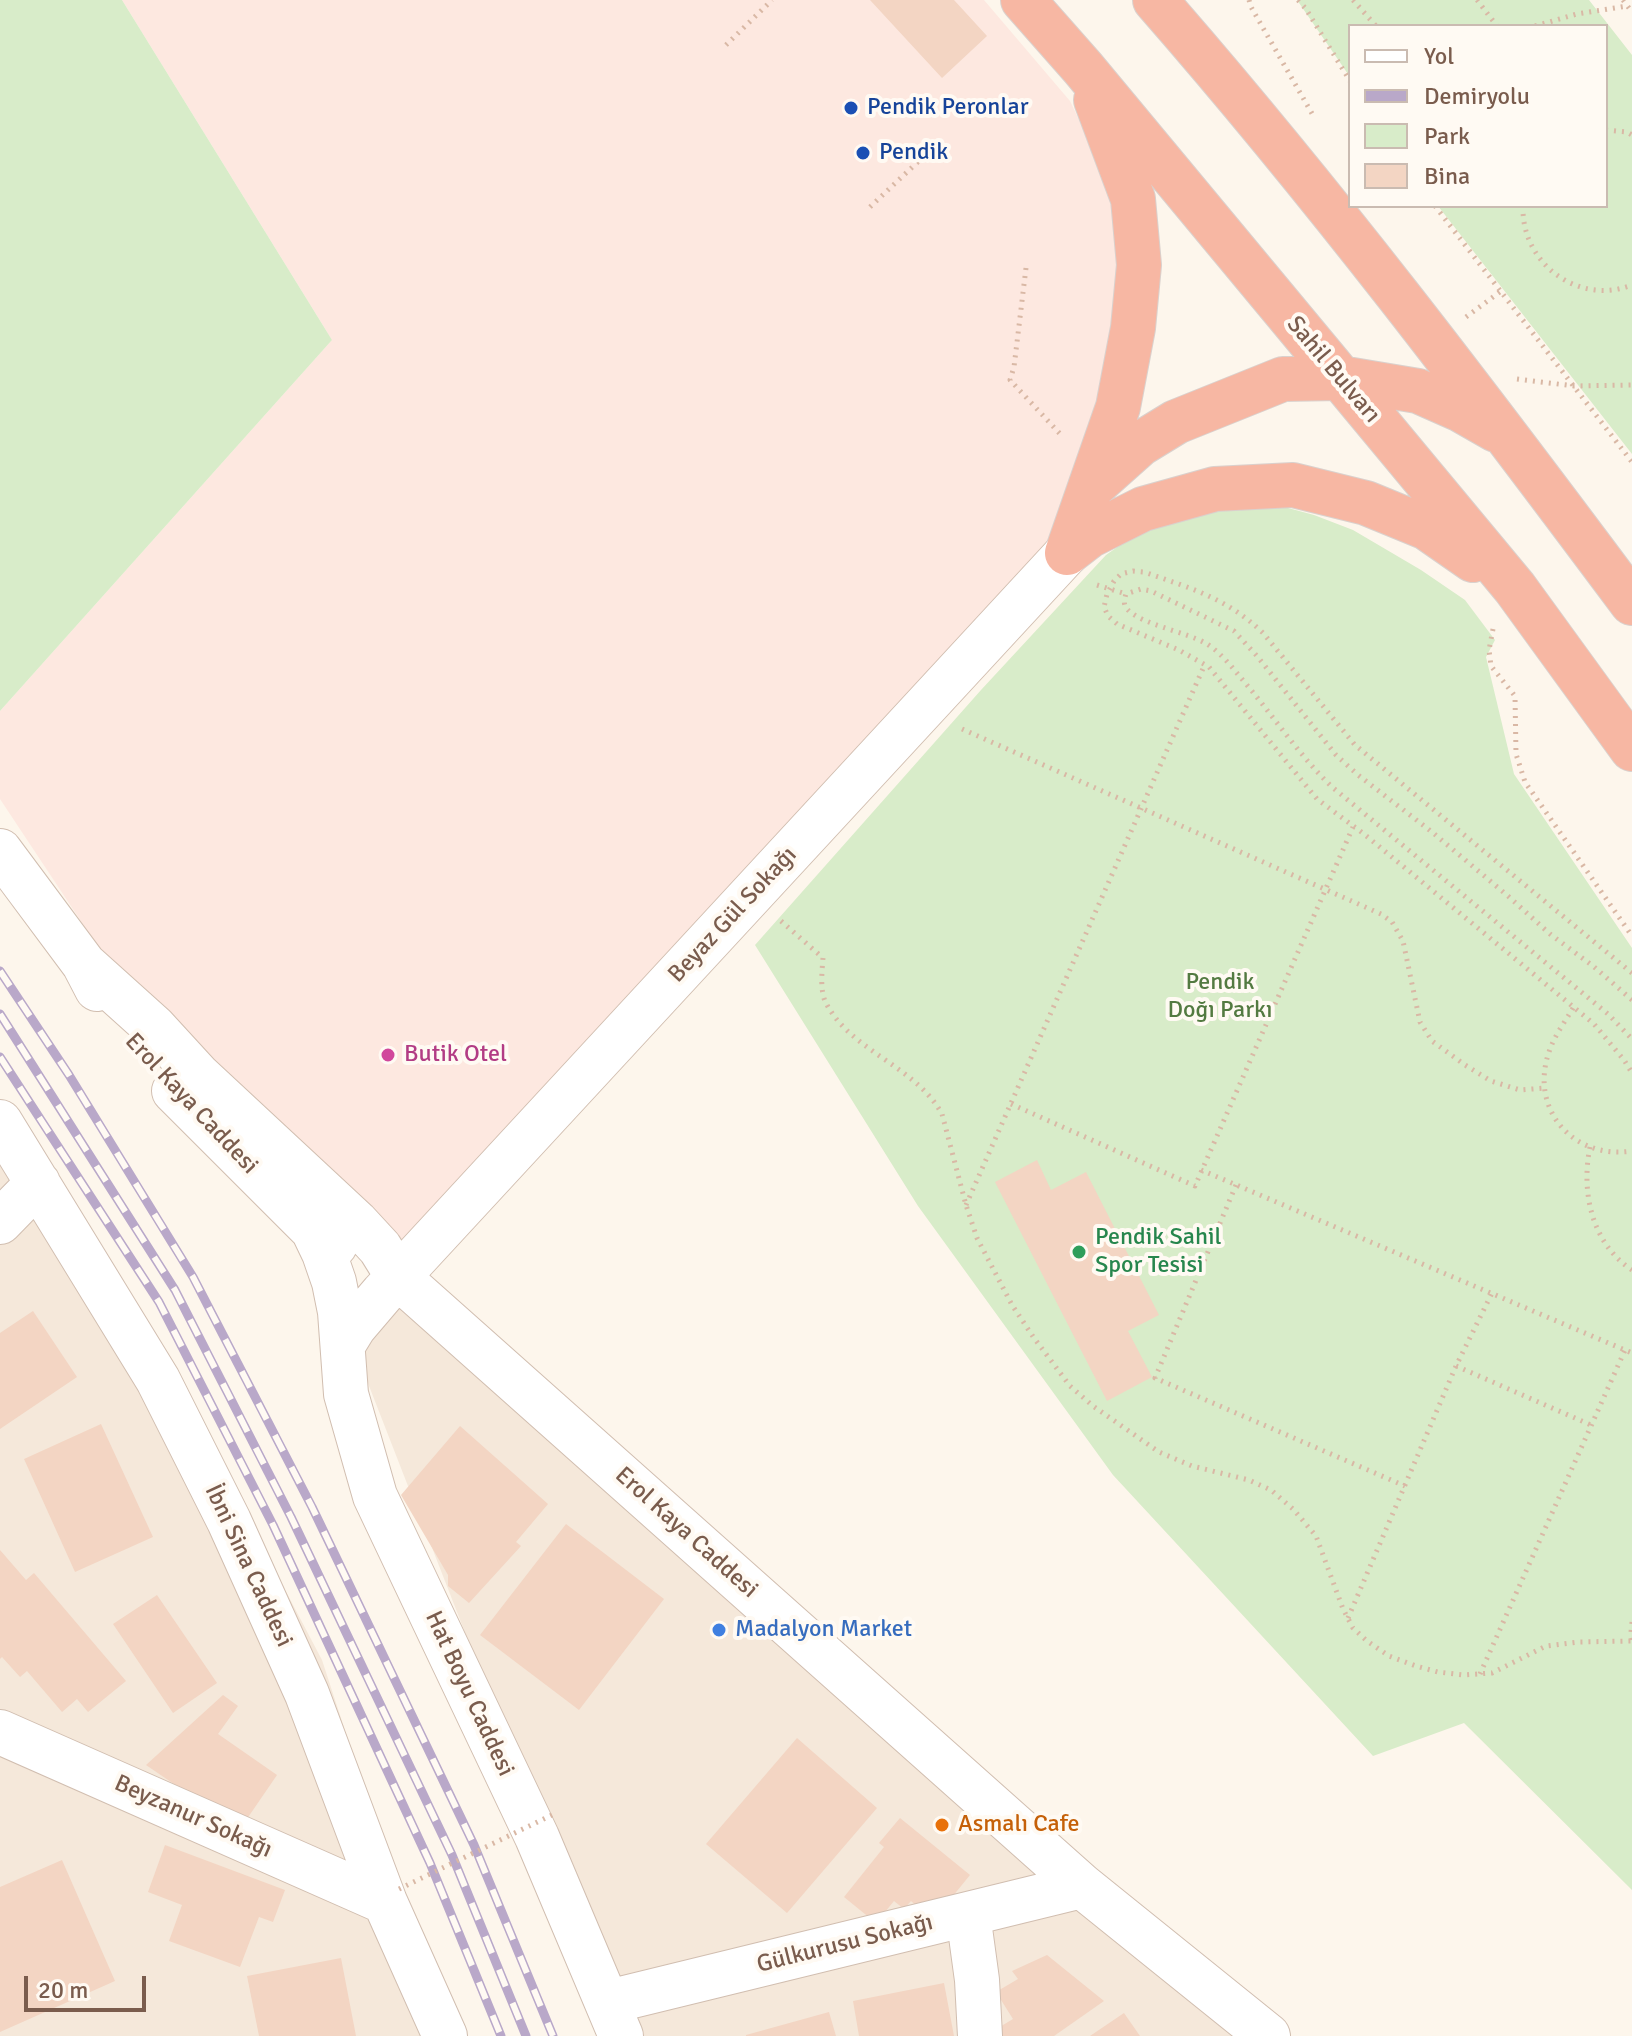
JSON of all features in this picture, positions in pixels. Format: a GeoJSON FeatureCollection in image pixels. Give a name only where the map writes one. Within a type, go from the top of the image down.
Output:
{"type":"FeatureCollection","features":[{"type":"Feature","properties":{"kind":"highway","name":"Sahil Bulvarı"},"geometry":{"type":"LineString","coordinates":[[1023,0],[1515,588],[1632,749]]}},
{"type":"Feature","properties":{"kind":"highway"},"geometry":{"type":"LineString","coordinates":[[1155,0],[1321,198],[1508,437],[1632,603]]}},
{"type":"Feature","properties":{"kind":"highway"},"geometry":{"type":"LineString","coordinates":[[1078,567],[1089,490],[1118,407],[1133,328],[1139,265],[1133,199],[1083,68]]}},
{"type":"Feature","properties":{"kind":"highway"},"geometry":{"type":"LineString","coordinates":[[1089,490],[1140,444],[1176,422],[1283,379],[1340,378],[1418,391],[1461,410],[1508,437]]}},
{"type":"Feature","properties":{"kind":"highway"},"geometry":{"type":"LineString","coordinates":[[1078,567],[1089,536],[1143,509],[1215,489],[1293,485],[1366,503],[1427,528],[1515,588]]}},
{"type":"Feature","properties":{"kind":"street","name":"Beyaz Gül Sokağı"},"geometry":{"type":"LineString","coordinates":[[343,1345],[359,1319],[398,1277],[1078,567]]}},
{"type":"Feature","properties":{"kind":"street","name":"Erol Kaya Caddesi"},"geometry":{"type":"LineString","coordinates":[[0,851],[84,964],[117,1025],[190,1109],[313,1230],[359,1261],[398,1277]]}},
{"type":"Feature","properties":{"kind":"street","name":"Erol Kaya Caddesi"},"geometry":{"type":"LineString","coordinates":[[84,964],[154,1027],[198,1075],[356,1222],[380,1248],[398,1277],[1082,1886],[1268,2036]]}},
{"type":"Feature","properties":{"kind":"street","name":"İbni Sina Caddesi"},"geometry":{"type":"LineString","coordinates":[[0,1122],[158,1380],[229,1521],[392,1895],[445,2036]]}},
{"type":"Feature","properties":{"kind":"street"},"geometry":{"type":"LineString","coordinates":[[0,1222],[38,1183]]}},
{"type":"Feature","properties":{"kind":"street","name":"Hat Boyu Caddesi"},"geometry":{"type":"LineString","coordinates":[[313,1230],[334,1282],[340,1312],[346,1394],[375,1496],[537,1837],[615,2019]]}},
{"type":"Feature","properties":{"kind":"street","name":"Beyzanur Sokağı"},"geometry":{"type":"LineString","coordinates":[[0,1732],[392,1895]]}},
{"type":"Feature","properties":{"kind":"street","name":"Gülkurusu Sokağı"},"geometry":{"type":"LineString","coordinates":[[615,2019],[968,1914],[1082,1886]]}},
{"type":"Feature","properties":{"kind":"street"},"geometry":{"type":"LineString","coordinates":[[968,1914],[977,1980],[980,2036]]}},
{"type":"Feature","properties":{"kind":"path"},"geometry":{"type":"LineString","coordinates":[[726,45],[772,0]]}},
{"type":"Feature","properties":{"kind":"path"},"geometry":{"type":"LineString","coordinates":[[1249,0],[1315,119]]}},
{"type":"Feature","properties":{"kind":"path"},"geometry":{"type":"LineString","coordinates":[[1298,0],[1348,78]]}},
{"type":"Feature","properties":{"kind":"path"},"geometry":{"type":"LineString","coordinates":[[1353,0],[1374,24]]}},
{"type":"Feature","properties":{"kind":"path"},"geometry":{"type":"LineString","coordinates":[[1477,0],[1495,24]]}},
{"type":"Feature","properties":{"kind":"path"},"geometry":{"type":"LineString","coordinates":[[1542,24],[1625,3],[1632,12]]}},
{"type":"Feature","properties":{"kind":"path"},"geometry":{"type":"LineString","coordinates":[[1608,130],[1632,135]]}},
{"type":"Feature","properties":{"kind":"path"},"geometry":{"type":"LineString","coordinates":[[870,207],[923,157]]}},
{"type":"Feature","properties":{"kind":"path"},"geometry":{"type":"LineString","coordinates":[[1437,208],[1632,462]]}},
{"type":"Feature","properties":{"kind":"path"},"geometry":{"type":"LineString","coordinates":[[1523,208],[1522,222],[1531,247],[1548,269],[1569,284],[1594,291],[1632,285]]}},
{"type":"Feature","properties":{"kind":"path"},"geometry":{"type":"LineString","coordinates":[[1014,367],[1026,268]]}},
{"type":"Feature","properties":{"kind":"path"},"geometry":{"type":"LineString","coordinates":[[1465,318],[1501,291]]}},
{"type":"Feature","properties":{"kind":"path"},"geometry":{"type":"LineString","coordinates":[[1513,378],[1574,386],[1632,385]]}},
{"type":"Feature","properties":{"kind":"path"},"geometry":{"type":"LineString","coordinates":[[1078,567],[1109,589],[1126,594],[1141,589],[1151,591],[1234,631],[1336,755],[1632,1000]]}},
{"type":"Feature","properties":{"kind":"path"},"geometry":{"type":"LineString","coordinates":[[1632,973],[1355,745],[1249,619],[1213,597],[1144,572],[1121,574],[1114,581],[1104,607],[1108,616],[1117,624],[1205,664],[1317,799],[1594,1024],[1632,1073]]}},
{"type":"Feature","properties":{"kind":"path"},"geometry":{"type":"LineString","coordinates":[[1126,594],[1126,609],[1204,642],[1219,653],[1332,787],[1608,1014],[1632,1039]]}},
{"type":"Feature","properties":{"kind":"path"},"geometry":{"type":"LineString","coordinates":[[1494,626],[1489,650],[1491,666],[1515,696],[1516,754],[1525,782],[1632,936]]}},
{"type":"Feature","properties":{"kind":"path"},"geometry":{"type":"LineString","coordinates":[[966,1205],[1205,664]]}},
{"type":"Feature","properties":{"kind":"path"},"geometry":{"type":"LineString","coordinates":[[957,727],[1381,914],[1398,929],[1403,941],[1420,1022],[1432,1041],[1491,1081],[1520,1090],[1545,1088]]}},
{"type":"Feature","properties":{"kind":"path"},"geometry":{"type":"LineString","coordinates":[[1011,1104],[1195,1186],[1353,827]]}},
{"type":"Feature","properties":{"kind":"path"},"geometry":{"type":"LineString","coordinates":[[771,912],[823,958],[824,999],[835,1016],[934,1100],[942,1114],[977,1238],[1012,1305],[1070,1386],[1159,1452],[1192,1466],[1249,1480],[1282,1499],[1316,1536],[1348,1618],[1360,1635],[1389,1656],[1438,1672],[1463,1675],[1492,1673],[1546,1646],[1632,1641],[1632,1622]]}},
{"type":"Feature","properties":{"kind":"path"},"geometry":{"type":"LineString","coordinates":[[1573,1008],[1548,1053],[1544,1093],[1551,1111],[1579,1144],[1603,1151],[1632,1151]]}},
{"type":"Feature","properties":{"kind":"path"},"geometry":{"type":"LineString","coordinates":[[1590,1147],[1586,1191],[1591,1214],[1612,1252],[1632,1270]]}},
{"type":"Feature","properties":{"kind":"path"},"geometry":{"type":"LineString","coordinates":[[1201,1170],[1632,1353]]}},
{"type":"Feature","properties":{"kind":"path"},"geometry":{"type":"LineString","coordinates":[[1236,1185],[1155,1378],[1405,1486]]}},
{"type":"Feature","properties":{"kind":"path"},"geometry":{"type":"LineString","coordinates":[[1348,1618],[1456,1366],[1492,1293]]}},
{"type":"Feature","properties":{"kind":"path"},"geometry":{"type":"LineString","coordinates":[[1480,1674],[1625,1350]]}},
{"type":"Feature","properties":{"kind":"path"},"geometry":{"type":"LineString","coordinates":[[1456,1366],[1591,1425]]}},
{"type":"Feature","properties":{"kind":"path"},"geometry":{"type":"LineString","coordinates":[[392,1895],[556,1813]]}},
{"type":"Feature","properties":{"kind":"shaded area"},"geometry":{"type":"Polygon","coordinates":[[[122,0],[984,0],[1070,101],[1098,159],[1119,233],[1117,312],[1100,422],[1055,546],[403,1245],[104,956],[0,799],[0,711],[332,340],[122,0]]]}},
{"type":"Feature","properties":{"kind":"shaded area"},"geometry":{"type":"Polygon","coordinates":[[[0,1100],[152,1337],[322,1660],[445,2036],[0,2036],[0,1100]]]}},
{"type":"Feature","properties":{"kind":"shaded area"},"geometry":{"type":"Polygon","coordinates":[[[398,1277],[1256,2036],[622,2036],[350,1337],[398,1277]]]}},
{"type":"Feature","properties":{"kind":"green space"},"geometry":{"type":"Polygon","coordinates":[[[0,0],[122,0],[332,340],[0,711],[0,0]]]}},
{"type":"Feature","properties":{"kind":"green space"},"geometry":{"type":"Polygon","coordinates":[[[1297,0],[1589,0],[1608,24],[1348,24],[1348,74],[1297,0]]]}},
{"type":"Feature","properties":{"kind":"green space"},"geometry":{"type":"Polygon","coordinates":[[[1608,24],[1632,55],[1632,454],[1440,208],[1608,208],[1608,24]]]}},
{"type":"Feature","properties":{"kind":"green space","name":"Pendik Doğı Parkı"},"geometry":{"type":"Polygon","coordinates":[[[1277,505],[1353,530],[1465,600],[1495,640],[1486,657],[1514,774],[1632,948],[1632,1890],[1464,1723],[1373,1756],[1113,1475],[918,1206],[755,945],[981,690],[1106,555],[1136,534],[1202,510],[1277,505]]]}},
{"type":"Feature","properties":{"kind":"building"},"geometry":{"type":"Polygon","coordinates":[[[870,0],[954,0],[987,36],[942,78],[870,0]]]}},
{"type":"Feature","properties":{"kind":"building","name":"Pendik Sahil Spor Tesisi"},"geometry":{"type":"Polygon","coordinates":[[[1037,1160],[1051,1190],[1086,1172],[1159,1315],[1128,1331],[1152,1377],[1107,1401],[995,1182],[1037,1160]]]}},
{"type":"Feature","properties":{"kind":"building"},"geometry":{"type":"Polygon","coordinates":[[[33,1311],[77,1377],[0,1429],[0,1333],[33,1311]]]}},
{"type":"Feature","properties":{"kind":"building"},"geometry":{"type":"Polygon","coordinates":[[[101,1424],[153,1537],[75,1572],[24,1459],[101,1424]]]}},
{"type":"Feature","properties":{"kind":"building"},"geometry":{"type":"Polygon","coordinates":[[[460,1426],[548,1504],[516,1542],[521,1546],[469,1603],[448,1586],[448,1575],[401,1495],[460,1426]]]}},
{"type":"Feature","properties":{"kind":"building"},"geometry":{"type":"Polygon","coordinates":[[[566,1524],[664,1599],[579,1710],[480,1635],[566,1524]]]}},
{"type":"Feature","properties":{"kind":"building"},"geometry":{"type":"Polygon","coordinates":[[[0,1550],[26,1580],[34,1573],[126,1681],[88,1712],[77,1699],[62,1712],[27,1671],[20,1677],[2,1657],[0,1659],[0,1550]]]}},
{"type":"Feature","properties":{"kind":"building"},"geometry":{"type":"Polygon","coordinates":[[[157,1595],[217,1683],[173,1713],[113,1624],[157,1595]]]}},
{"type":"Feature","properties":{"kind":"building"},"geometry":{"type":"Polygon","coordinates":[[[223,1695],[238,1706],[218,1734],[277,1775],[240,1829],[146,1765],[223,1695]]]}},
{"type":"Feature","properties":{"kind":"building"},"geometry":{"type":"Polygon","coordinates":[[[797,1738],[877,1808],[787,1913],[706,1844],[797,1738]]]}},
{"type":"Feature","properties":{"kind":"building"},"geometry":{"type":"Polygon","coordinates":[[[900,1818],[970,1875],[948,1902],[942,1897],[937,1904],[919,1908],[911,1901],[904,1909],[894,1901],[876,1923],[844,1897],[884,1847],[879,1843],[900,1818]]]}},
{"type":"Feature","properties":{"kind":"building"},"geometry":{"type":"Polygon","coordinates":[[[165,1845],[285,1890],[273,1922],[259,1917],[240,1967],[169,1941],[182,1905],[148,1892],[165,1845]]]}},
{"type":"Feature","properties":{"kind":"building"},"geometry":{"type":"Polygon","coordinates":[[[62,1860],[115,1981],[0,2032],[0,1887],[62,1860]]]}},
{"type":"Feature","properties":{"kind":"building"},"geometry":{"type":"Polygon","coordinates":[[[1047,1955],[1104,2001],[1054,2036],[997,2036],[993,2031],[1013,2019],[996,1992],[1018,1979],[1012,1971],[1047,1955]]]}},
{"type":"Feature","properties":{"kind":"building"},"geometry":{"type":"Polygon","coordinates":[[[341,1958],[356,2036],[259,2036],[247,1976],[341,1958]]]}},
{"type":"Feature","properties":{"kind":"building"},"geometry":{"type":"Polygon","coordinates":[[[944,1983],[954,2036],[859,2036],[853,2001],[944,1983]]]}},
{"type":"Feature","properties":{"kind":"building"},"geometry":{"type":"Polygon","coordinates":[[[829,2012],[836,2036],[746,2036],[746,2035],[829,2012]]]}},
{"type":"Feature","properties":{"kind":"building"},"geometry":{"type":"Polygon","coordinates":[[[1124,2013],[1140,2036],[1090,2036],[1124,2013]]]}},
{"type":"Feature","properties":{"kind":"railway"},"geometry":{"type":"LineString","coordinates":[[0,971],[69,1075],[193,1277],[312,1507],[474,1845],[553,2036]]}},
{"type":"Feature","properties":{"kind":"railway"},"geometry":{"type":"LineString","coordinates":[[0,1014],[175,1290],[291,1517],[452,1855],[526,2036]]}},
{"type":"Feature","properties":{"kind":"railway"},"geometry":{"type":"LineString","coordinates":[[0,1057],[159,1302],[273,1525],[430,1863],[501,2036]]}},
{"type":"Feature","properties":{"kind":"place","name":"Pendik Peronlar"},"geometry":{"type":"Point","coordinates":[851,108]}},
{"type":"Feature","properties":{"kind":"place","name":"Pendik"},"geometry":{"type":"Point","coordinates":[863,153]}},
{"type":"Feature","properties":{"kind":"place","name":"Butik Otel"},"geometry":{"type":"Point","coordinates":[388,1055]}},
{"type":"Feature","properties":{"kind":"place","name":"Pendik Sahil Spor Tesisi"},"geometry":{"type":"Point","coordinates":[1079,1252]}},
{"type":"Feature","properties":{"kind":"place","name":"Madalyon Market"},"geometry":{"type":"Point","coordinates":[719,1630]}},
{"type":"Feature","properties":{"kind":"place","name":"Asmalı Cafe"},"geometry":{"type":"Point","coordinates":[942,1825]}}]}
